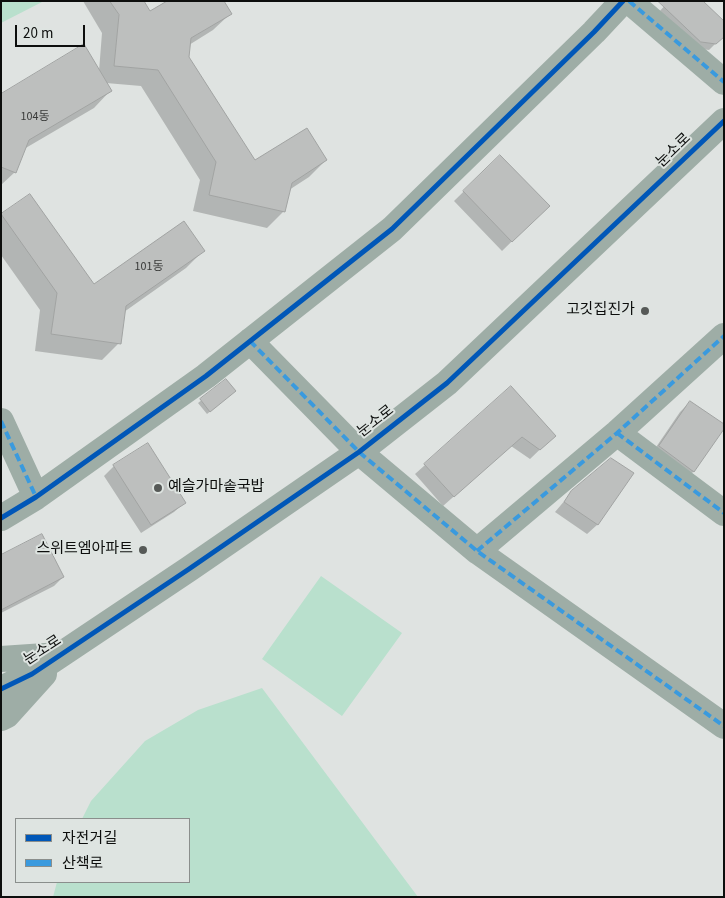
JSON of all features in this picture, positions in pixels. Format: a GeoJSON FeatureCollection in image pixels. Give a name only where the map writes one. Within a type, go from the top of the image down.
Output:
{"type":"FeatureCollection","features":[{"type":"Feature","properties":{"kind":"street"},"geometry":{"type":"LineString","coordinates":[[1,518],[36,497],[206,376],[392,229],[594,32],[623,1]]}},
{"type":"Feature","properties":{"kind":"street"},"geometry":{"type":"LineString","coordinates":[[629,1],[724,82]]}},
{"type":"Feature","properties":{"kind":"street","name":"눈소로"},"geometry":{"type":"LineString","coordinates":[[1,689],[32,674],[189,569],[359,452],[447,383],[724,121]]}},
{"type":"Feature","properties":{"kind":"street"},"geometry":{"type":"LineString","coordinates":[[477,551],[617,433],[724,336]]}},
{"type":"Feature","properties":{"kind":"street"},"geometry":{"type":"LineString","coordinates":[[250,341],[359,452],[477,551],[724,726]]}},
{"type":"Feature","properties":{"kind":"street"},"geometry":{"type":"LineString","coordinates":[[1,421],[36,497]]}},
{"type":"Feature","properties":{"kind":"street"},"geometry":{"type":"LineString","coordinates":[[617,433],[724,513]]}},
{"type":"Feature","properties":{"kind":"street"},"geometry":{"type":"LineString","coordinates":[[1,660],[60,655]]}},
{"type":"Feature","properties":{"kind":"street"},"geometry":{"type":"LineString","coordinates":[[1,718],[7,715],[60,655]]}},
{"type":"Feature","properties":{"kind":"green space"},"geometry":{"type":"Polygon","coordinates":[[[1,1],[44,1],[1,23],[1,1]]]}},
{"type":"Feature","properties":{"kind":"green space"},"geometry":{"type":"Polygon","coordinates":[[[321,576],[402,633],[342,716],[262,659],[321,576]]]}},
{"type":"Feature","properties":{"kind":"green space"},"geometry":{"type":"Polygon","coordinates":[[[262,688],[418,897],[53,897],[57,883],[190,883],[190,818],[82,818],[91,801],[145,741],[198,710],[262,688]]]}},
{"type":"Feature","properties":{"kind":"building"},"geometry":{"type":"Polygon","coordinates":[[[110,1],[144,1],[150,11],[167,1],[224,1],[232,14],[191,38],[189,57],[255,160],[307,128],[327,160],[292,183],[285,212],[209,195],[216,162],[158,70],[114,66],[119,15],[110,1]]]}},
{"type":"Feature","properties":{"kind":"building"},"geometry":{"type":"Polygon","coordinates":[[[658,1],[703,1],[724,21],[724,37],[716,44],[701,42],[658,1]]]}},
{"type":"Feature","properties":{"kind":"building"},"geometry":{"type":"Polygon","coordinates":[[[84,44],[112,91],[29,140],[16,173],[1,167],[1,94],[84,44]]]}},
{"type":"Feature","properties":{"kind":"building"},"geometry":{"type":"Polygon","coordinates":[[[500,155],[550,206],[512,242],[463,191],[500,155]]]}},
{"type":"Feature","properties":{"kind":"building"},"geometry":{"type":"Polygon","coordinates":[[[30,194],[94,284],[184,221],[205,251],[126,306],[121,344],[51,334],[57,293],[1,214],[30,194]]]}},
{"type":"Feature","properties":{"kind":"building"},"geometry":{"type":"Polygon","coordinates":[[[226,379],[236,391],[210,412],[200,399],[226,379]]]}},
{"type":"Feature","properties":{"kind":"building"},"geometry":{"type":"Polygon","coordinates":[[[511,386],[556,436],[540,450],[522,437],[454,497],[424,464],[511,386]]]}},
{"type":"Feature","properties":{"kind":"building"},"geometry":{"type":"Polygon","coordinates":[[[690,401],[724,424],[724,429],[694,472],[659,446],[690,401]]]}},
{"type":"Feature","properties":{"kind":"building"},"geometry":{"type":"Polygon","coordinates":[[[148,443],[186,503],[151,525],[113,465],[148,443]]]}},
{"type":"Feature","properties":{"kind":"building"},"geometry":{"type":"Polygon","coordinates":[[[611,458],[634,473],[598,525],[564,502],[571,491],[611,458]]]}},
{"type":"Feature","properties":{"kind":"building"},"geometry":{"type":"Polygon","coordinates":[[[42,534],[64,577],[1,610],[1,555],[42,534]]]}},
{"type":"Feature","properties":{"kind":"marked path"},"geometry":{"type":"LineString","coordinates":[[629,1],[724,82]]}},
{"type":"Feature","properties":{"kind":"marked path"},"geometry":{"type":"LineString","coordinates":[[477,551],[617,433],[724,336]]}},
{"type":"Feature","properties":{"kind":"marked path"},"geometry":{"type":"LineString","coordinates":[[250,341],[359,452],[477,551],[724,726]]}},
{"type":"Feature","properties":{"kind":"marked path"},"geometry":{"type":"LineString","coordinates":[[1,421],[36,497]]}},
{"type":"Feature","properties":{"kind":"marked path"},"geometry":{"type":"LineString","coordinates":[[617,433],[724,513]]}},
{"type":"Feature","properties":{"kind":"cycle path"},"geometry":{"type":"LineString","coordinates":[[1,518],[36,497],[206,376],[392,229],[594,32],[623,1]]}},
{"type":"Feature","properties":{"kind":"cycle path"},"geometry":{"type":"LineString","coordinates":[[1,689],[32,674],[189,569],[359,452],[447,383],[724,121]]}},
{"type":"Feature","properties":{"kind":"place","name":"고깃집진가"},"geometry":{"type":"Point","coordinates":[645,311]}},
{"type":"Feature","properties":{"kind":"place","name":"예슬가마솥국밥"},"geometry":{"type":"Point","coordinates":[158,488]}},
{"type":"Feature","properties":{"kind":"place","name":"스위트엠아파트"},"geometry":{"type":"Point","coordinates":[143,550]}}]}
